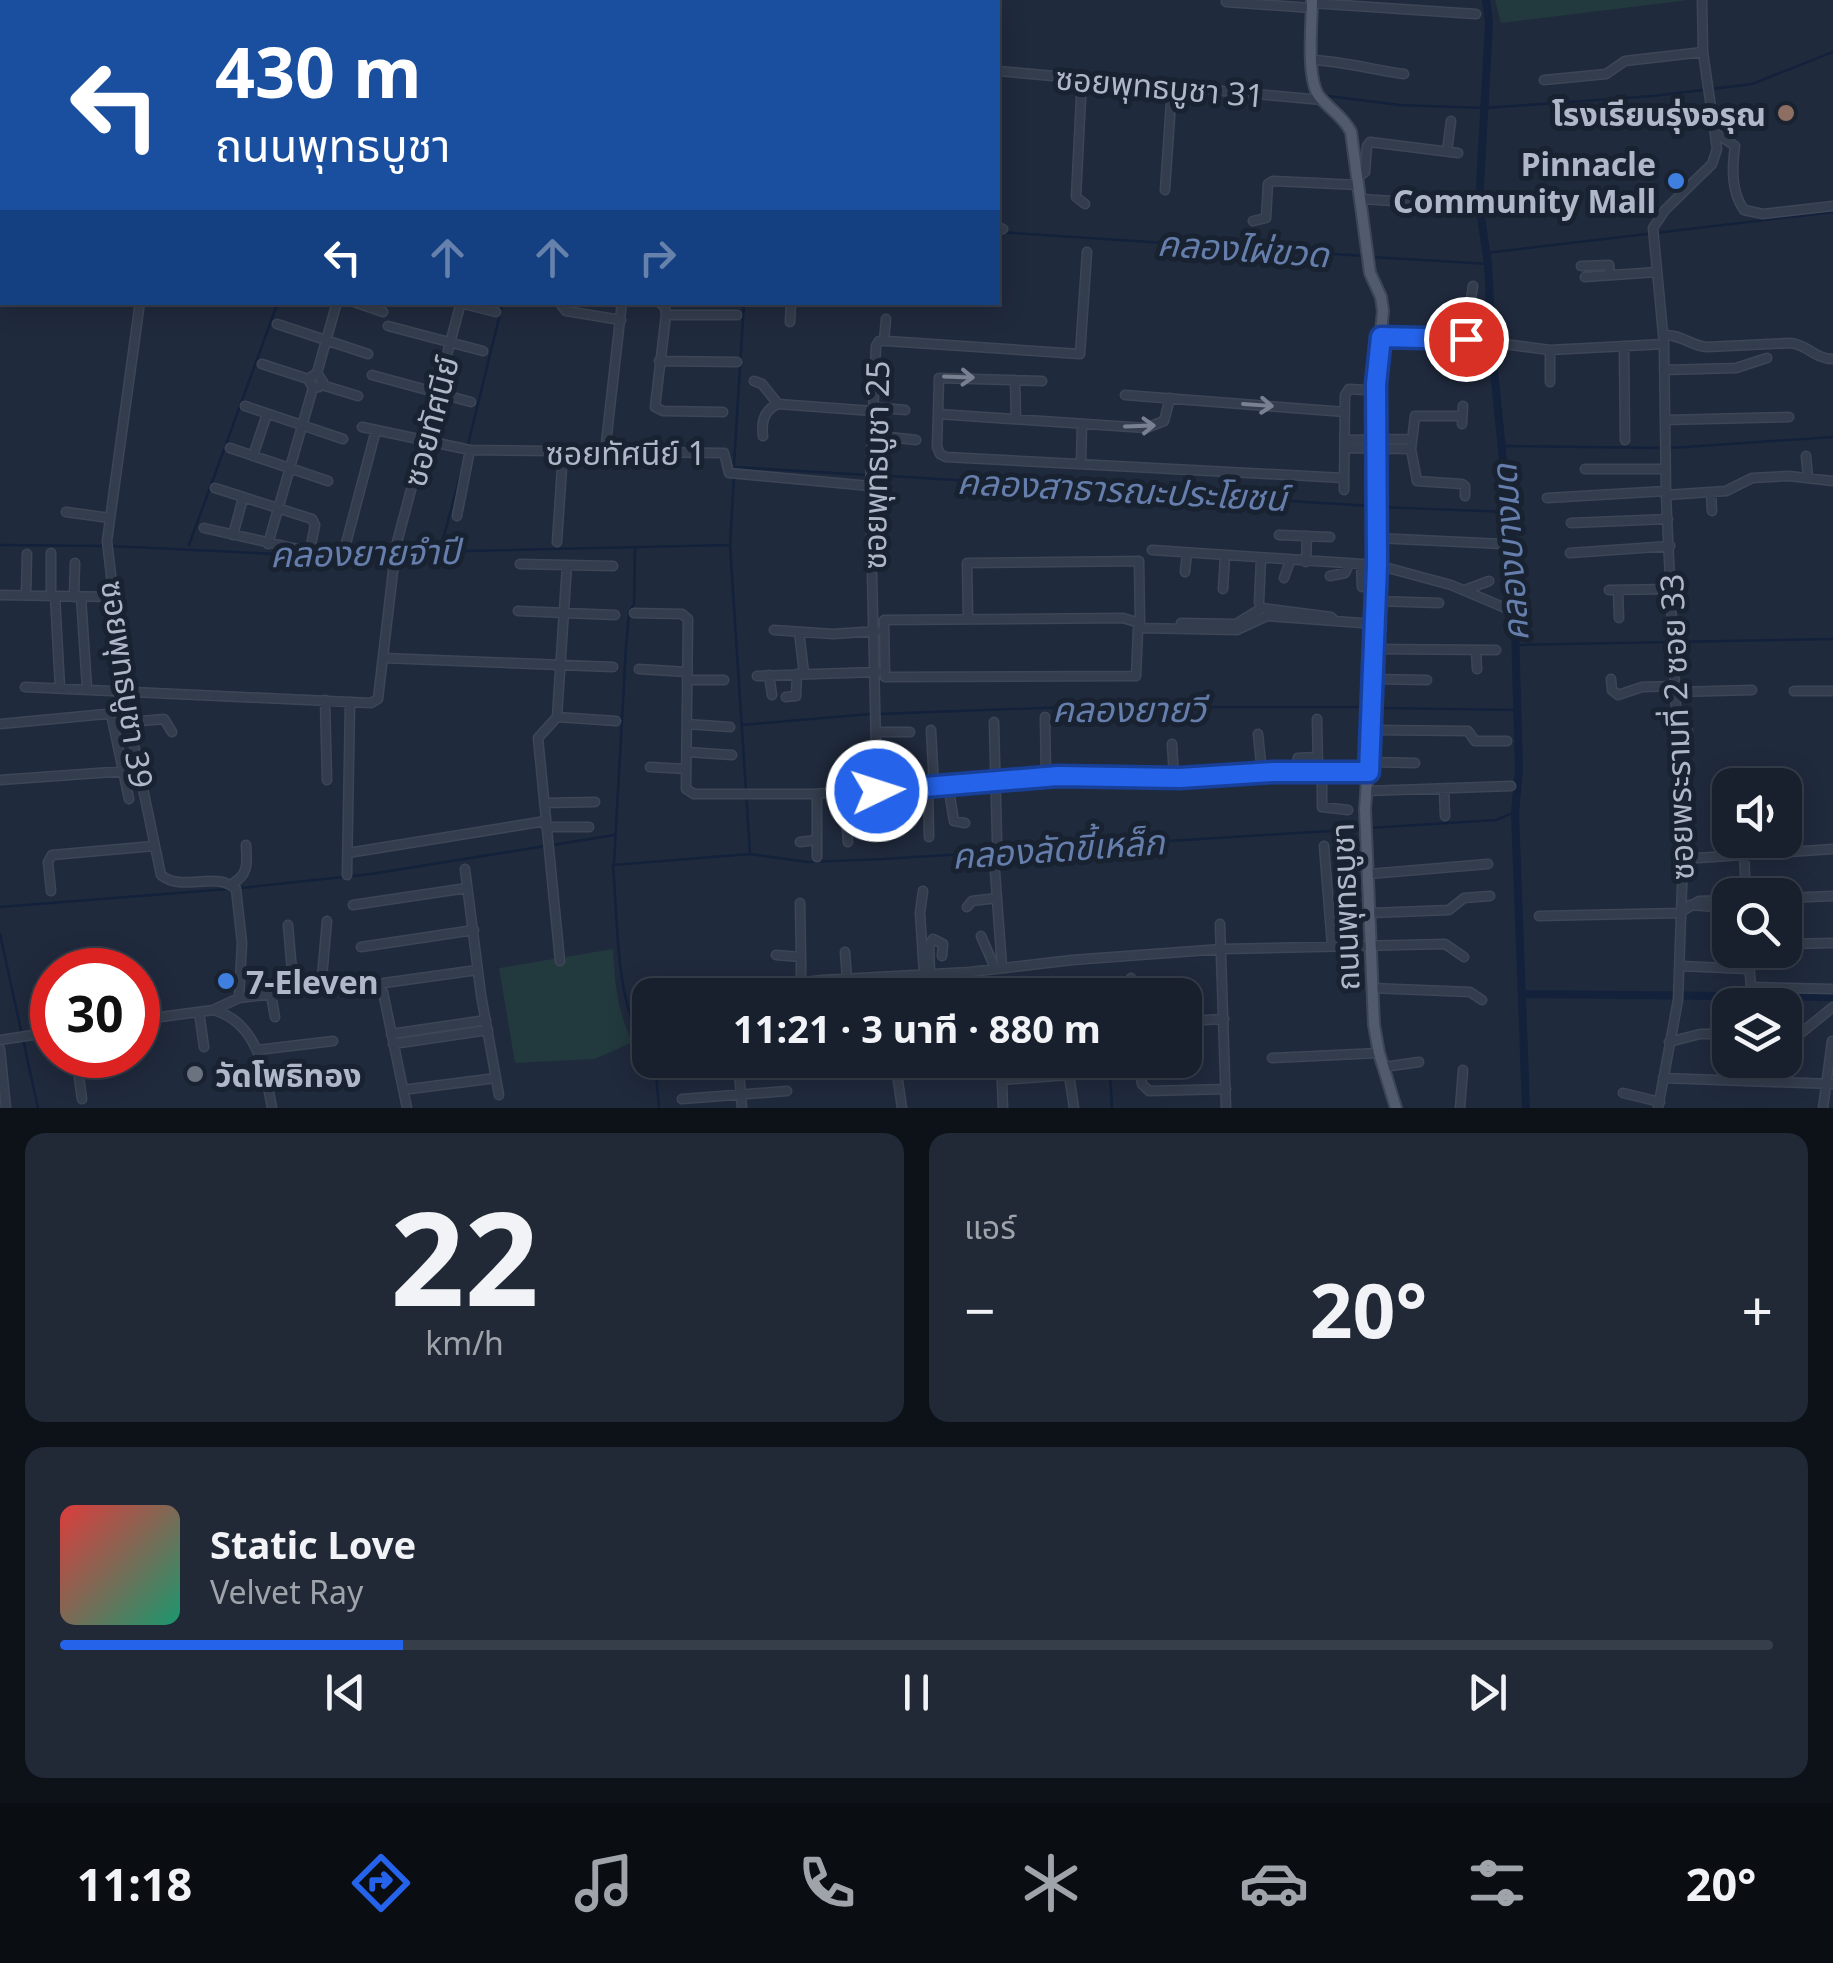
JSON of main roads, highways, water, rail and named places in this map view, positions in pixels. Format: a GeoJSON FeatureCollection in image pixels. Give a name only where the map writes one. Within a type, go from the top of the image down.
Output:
{"type":"FeatureCollection","features":[{"type":"Feature","properties":{"kind":"main road","name":"ถนนพุทธบูชา"},"geometry":{"type":"LineString","coordinates":[[1312,4],[1314,85],[1351,132],[1370,273],[1382,298],[1376,384],[1374,679],[1365,809],[1371,988],[1379,1053],[1396,1108]]}},
{"type":"Feature","properties":{"kind":"waterway","name":"คลองบางมด"},"geometry":{"type":"LineString","coordinates":[[1486,0],[1489,23],[1479,204],[1488,264],[1493,361],[1513,558],[1519,770],[1515,812],[1526,1108]]}},
{"type":"Feature","properties":{"kind":"waterway"},"geometry":{"type":"LineString","coordinates":[[1328,96],[1399,105],[1484,108],[1653,96],[1752,84],[1833,52]]}},
{"type":"Feature","properties":{"kind":"waterway"},"geometry":{"type":"LineString","coordinates":[[1486,253],[1833,212]]}},
{"type":"Feature","properties":{"kind":"waterway","name":"คลองไผ่ขวด"},"geometry":{"type":"LineString","coordinates":[[1000,232],[1365,256]]}},
{"type":"Feature","properties":{"kind":"waterway","name":"คลองไผ่ขวด"},"geometry":{"type":"LineString","coordinates":[[1373,257],[1488,264]]}},
{"type":"Feature","properties":{"kind":"waterway"},"geometry":{"type":"LineString","coordinates":[[189,545],[277,305]]}},
{"type":"Feature","properties":{"kind":"waterway"},"geometry":{"type":"LineString","coordinates":[[468,444],[502,305]]}},
{"type":"Feature","properties":{"kind":"waterway"},"geometry":{"type":"LineString","coordinates":[[734,464],[744,305]]}},
{"type":"Feature","properties":{"kind":"waterway"},"geometry":{"type":"LineString","coordinates":[[1670,448],[1833,437]]}},
{"type":"Feature","properties":{"kind":"waterway"},"geometry":{"type":"LineString","coordinates":[[1504,446],[1662,448]]}},
{"type":"Feature","properties":{"kind":"waterway"},"geometry":{"type":"LineString","coordinates":[[440,551],[465,457]]}},
{"type":"Feature","properties":{"kind":"waterway","name":"คลองสาธารณะประโยชน์"},"geometry":{"type":"LineString","coordinates":[[734,467],[867,475]]}},
{"type":"Feature","properties":{"kind":"waterway","name":"คลองสาธารณะประโยชน์"},"geometry":{"type":"LineString","coordinates":[[875,475],[1371,506]]}},
{"type":"Feature","properties":{"kind":"waterway"},"geometry":{"type":"LineString","coordinates":[[734,476],[730,545],[750,853]]}},
{"type":"Feature","properties":{"kind":"waterway","name":"คลองสาธารณะประโยชน์"},"geometry":{"type":"LineString","coordinates":[[1379,507],[1510,512]]}},
{"type":"Feature","properties":{"kind":"waterway","name":"คลองยายจำปี"},"geometry":{"type":"LineString","coordinates":[[0,545],[104,546]]}},
{"type":"Feature","properties":{"kind":"waterway","name":"คลองยายจำปี"},"geometry":{"type":"LineString","coordinates":[[112,546],[294,555],[730,545]]}},
{"type":"Feature","properties":{"kind":"waterway"},"geometry":{"type":"LineString","coordinates":[[614,863],[635,548]]}},
{"type":"Feature","properties":{"kind":"waterway"},"geometry":{"type":"LineString","coordinates":[[1515,645],[1833,639]]}},
{"type":"Feature","properties":{"kind":"waterway","name":"คลองยายวี"},"geometry":{"type":"LineString","coordinates":[[878,714],[1068,707],[1370,707]]}},
{"type":"Feature","properties":{"kind":"waterway","name":"คลองยายวี"},"geometry":{"type":"LineString","coordinates":[[1378,708],[1517,710]]}},
{"type":"Feature","properties":{"kind":"waterway","name":"คลองยายวี"},"geometry":{"type":"LineString","coordinates":[[742,725],[870,714]]}},
{"type":"Feature","properties":{"kind":"waterway","name":"คลองลัดขี้เหล็ก"},"geometry":{"type":"LineString","coordinates":[[1369,828],[1496,820],[1515,812]]}},
{"type":"Feature","properties":{"kind":"waterway","name":"คลองลัดขี้เหล็ก"},"geometry":{"type":"LineString","coordinates":[[632,1018],[620,963],[613,865],[750,854],[808,862],[883,859],[1361,829]]}},
{"type":"Feature","properties":{"kind":"waterway"},"geometry":{"type":"LineString","coordinates":[[553,845],[614,835]]}},
{"type":"Feature","properties":{"kind":"waterway"},"geometry":{"type":"LineString","coordinates":[[241,888],[371,874],[545,846]]}},
{"type":"Feature","properties":{"kind":"waterway"},"geometry":{"type":"LineString","coordinates":[[0,907],[228,889]]}},
{"type":"Feature","properties":{"kind":"waterway"},"geometry":{"type":"LineString","coordinates":[[0,934],[38,1108]]}},
{"type":"Feature","properties":{"kind":"waterway"},"geometry":{"type":"LineString","coordinates":[[1522,994],[1833,997]]}},
{"type":"Feature","properties":{"kind":"waterway","name":"คลองลัดขี้เหล็ก"},"geometry":{"type":"LineString","coordinates":[[656,1078],[659,1108]]}},
{"type":"Feature","properties":{"kind":"waterway"},"geometry":{"type":"LineString","coordinates":[[1110,1078],[1112,1108]]}},
{"type":"Feature","properties":{"kind":"place","name":"โรงเรียนรุ่งอรุณ"},"geometry":{"type":"Point","coordinates":[1786,113]}},
{"type":"Feature","properties":{"kind":"place","name":"Pinnacle Community Mall"},"geometry":{"type":"Point","coordinates":[1676,181]}},
{"type":"Feature","properties":{"kind":"place","name":"7-Eleven"},"geometry":{"type":"Point","coordinates":[226,981]}},
{"type":"Feature","properties":{"kind":"place","name":"วัดโพธิทอง"},"geometry":{"type":"Point","coordinates":[195,1074]}}]}
